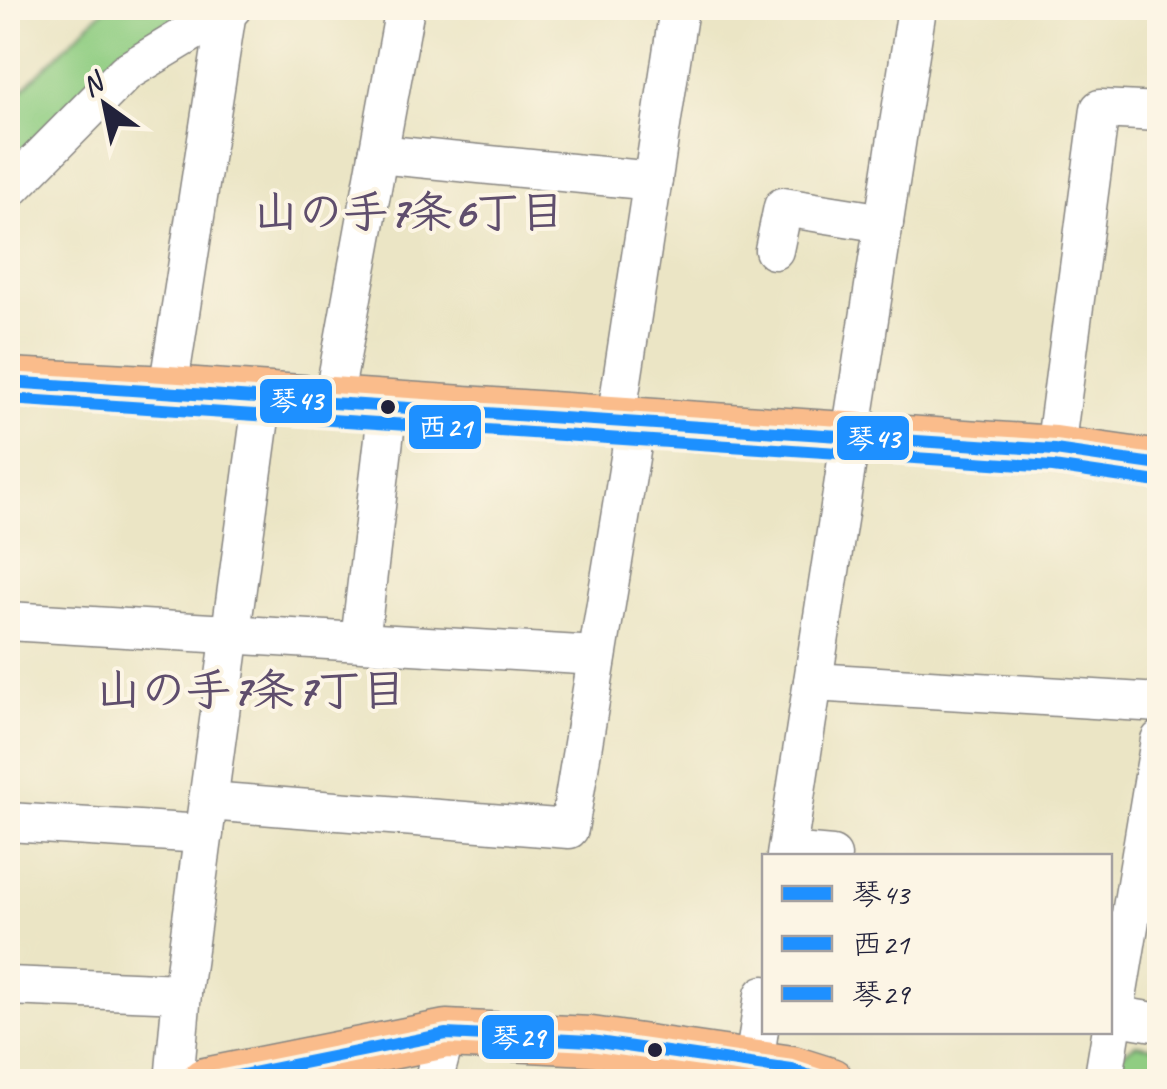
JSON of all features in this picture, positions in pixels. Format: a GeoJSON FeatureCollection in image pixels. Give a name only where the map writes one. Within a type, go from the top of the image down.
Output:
{"type":"FeatureCollection","features":[{"type":"Feature","properties":{"kind":"main road"},"geometry":{"type":"LineString","coordinates":[[8,382],[1056,450],[1160,466]]}},
{"type":"Feature","properties":{"kind":"main road"},"geometry":{"type":"LineString","coordinates":[[206,1082],[446,1034],[591,1041],[754,1064],[830,1082]]}},
{"type":"Feature","properties":{"kind":"street"},"geometry":{"type":"LineString","coordinates":[[333,401],[404,8]]}},
{"type":"Feature","properties":{"kind":"street"},"geometry":{"type":"LineString","coordinates":[[8,822],[206,817],[569,829],[598,656],[652,181],[679,8]]}},
{"type":"Feature","properties":{"kind":"street"},"geometry":{"type":"LineString","coordinates":[[786,854],[917,8]]}},
{"type":"Feature","properties":{"kind":"street"},"geometry":{"type":"LineString","coordinates":[[8,191],[126,72],[229,9]]}},
{"type":"Feature","properties":{"kind":"street"},"geometry":{"type":"LineString","coordinates":[[168,390],[229,9]]}},
{"type":"Feature","properties":{"kind":"street"},"geometry":{"type":"LineString","coordinates":[[1056,450],[1100,109],[1160,112]]}},
{"type":"Feature","properties":{"kind":"street"},"geometry":{"type":"LineString","coordinates":[[378,154],[652,181]]}},
{"type":"Feature","properties":{"kind":"street"},"geometry":{"type":"LineString","coordinates":[[774,250],[783,207],[884,223]]}},
{"type":"Feature","properties":{"kind":"street"},"geometry":{"type":"LineString","coordinates":[[174,1082],[182,994],[263,396]]}},
{"type":"Feature","properties":{"kind":"street"},"geometry":{"type":"LineString","coordinates":[[360,641],[388,405]]}},
{"type":"Feature","properties":{"kind":"street"},"geometry":{"type":"LineString","coordinates":[[8,621],[598,656]]}},
{"type":"Feature","properties":{"kind":"street"},"geometry":{"type":"LineString","coordinates":[[813,682],[1160,703]]}},
{"type":"Feature","properties":{"kind":"street"},"geometry":{"type":"LineString","coordinates":[[1160,740],[1154,806],[1122,886],[1112,1015],[1160,1023]]}},
{"type":"Feature","properties":{"kind":"street"},"geometry":{"type":"LineString","coordinates":[[8,986],[182,994]]}},
{"type":"Feature","properties":{"kind":"street"},"geometry":{"type":"LineString","coordinates":[[754,1064],[762,1009]]}},
{"type":"Feature","properties":{"kind":"street"},"geometry":{"type":"LineString","coordinates":[[433,1082],[446,1034]]}},
{"type":"Feature","properties":{"kind":"street"},"geometry":{"type":"LineString","coordinates":[[1102,1082],[1109,1034]]}},
{"type":"Feature","properties":{"kind":"green space"},"geometry":{"type":"Polygon","coordinates":[[[105,8],[192,8],[117,54],[8,165],[8,104],[105,8]]]}},
{"type":"Feature","properties":{"kind":"green space"},"geometry":{"type":"Polygon","coordinates":[[[1136,1044],[1159,1048],[1159,1081],[1114,1082],[1118,1056],[1136,1044]]]}},
{"type":"Feature","properties":{"kind":"transit line","name":"琴43"},"geometry":{"type":"LineString","coordinates":[[8,382],[1055,450],[1160,465]]}},
{"type":"Feature","properties":{"kind":"transit line","name":"西21"},"geometry":{"type":"LineString","coordinates":[[8,399],[1053,467],[1158,482]]}},
{"type":"Feature","properties":{"kind":"transit line","name":"琴29"},"geometry":{"type":"LineString","coordinates":[[208,1082],[446,1034],[591,1041],[792,1070],[828,1082]]}},
{"type":"Feature","properties":{"kind":"district","name":"山の手7条6丁目"},"geometry":{"type":"Point","coordinates":[409,212]}},
{"type":"Feature","properties":{"kind":"district","name":"山の手7条7丁目"},"geometry":{"type":"Point","coordinates":[251,690]}}]}
